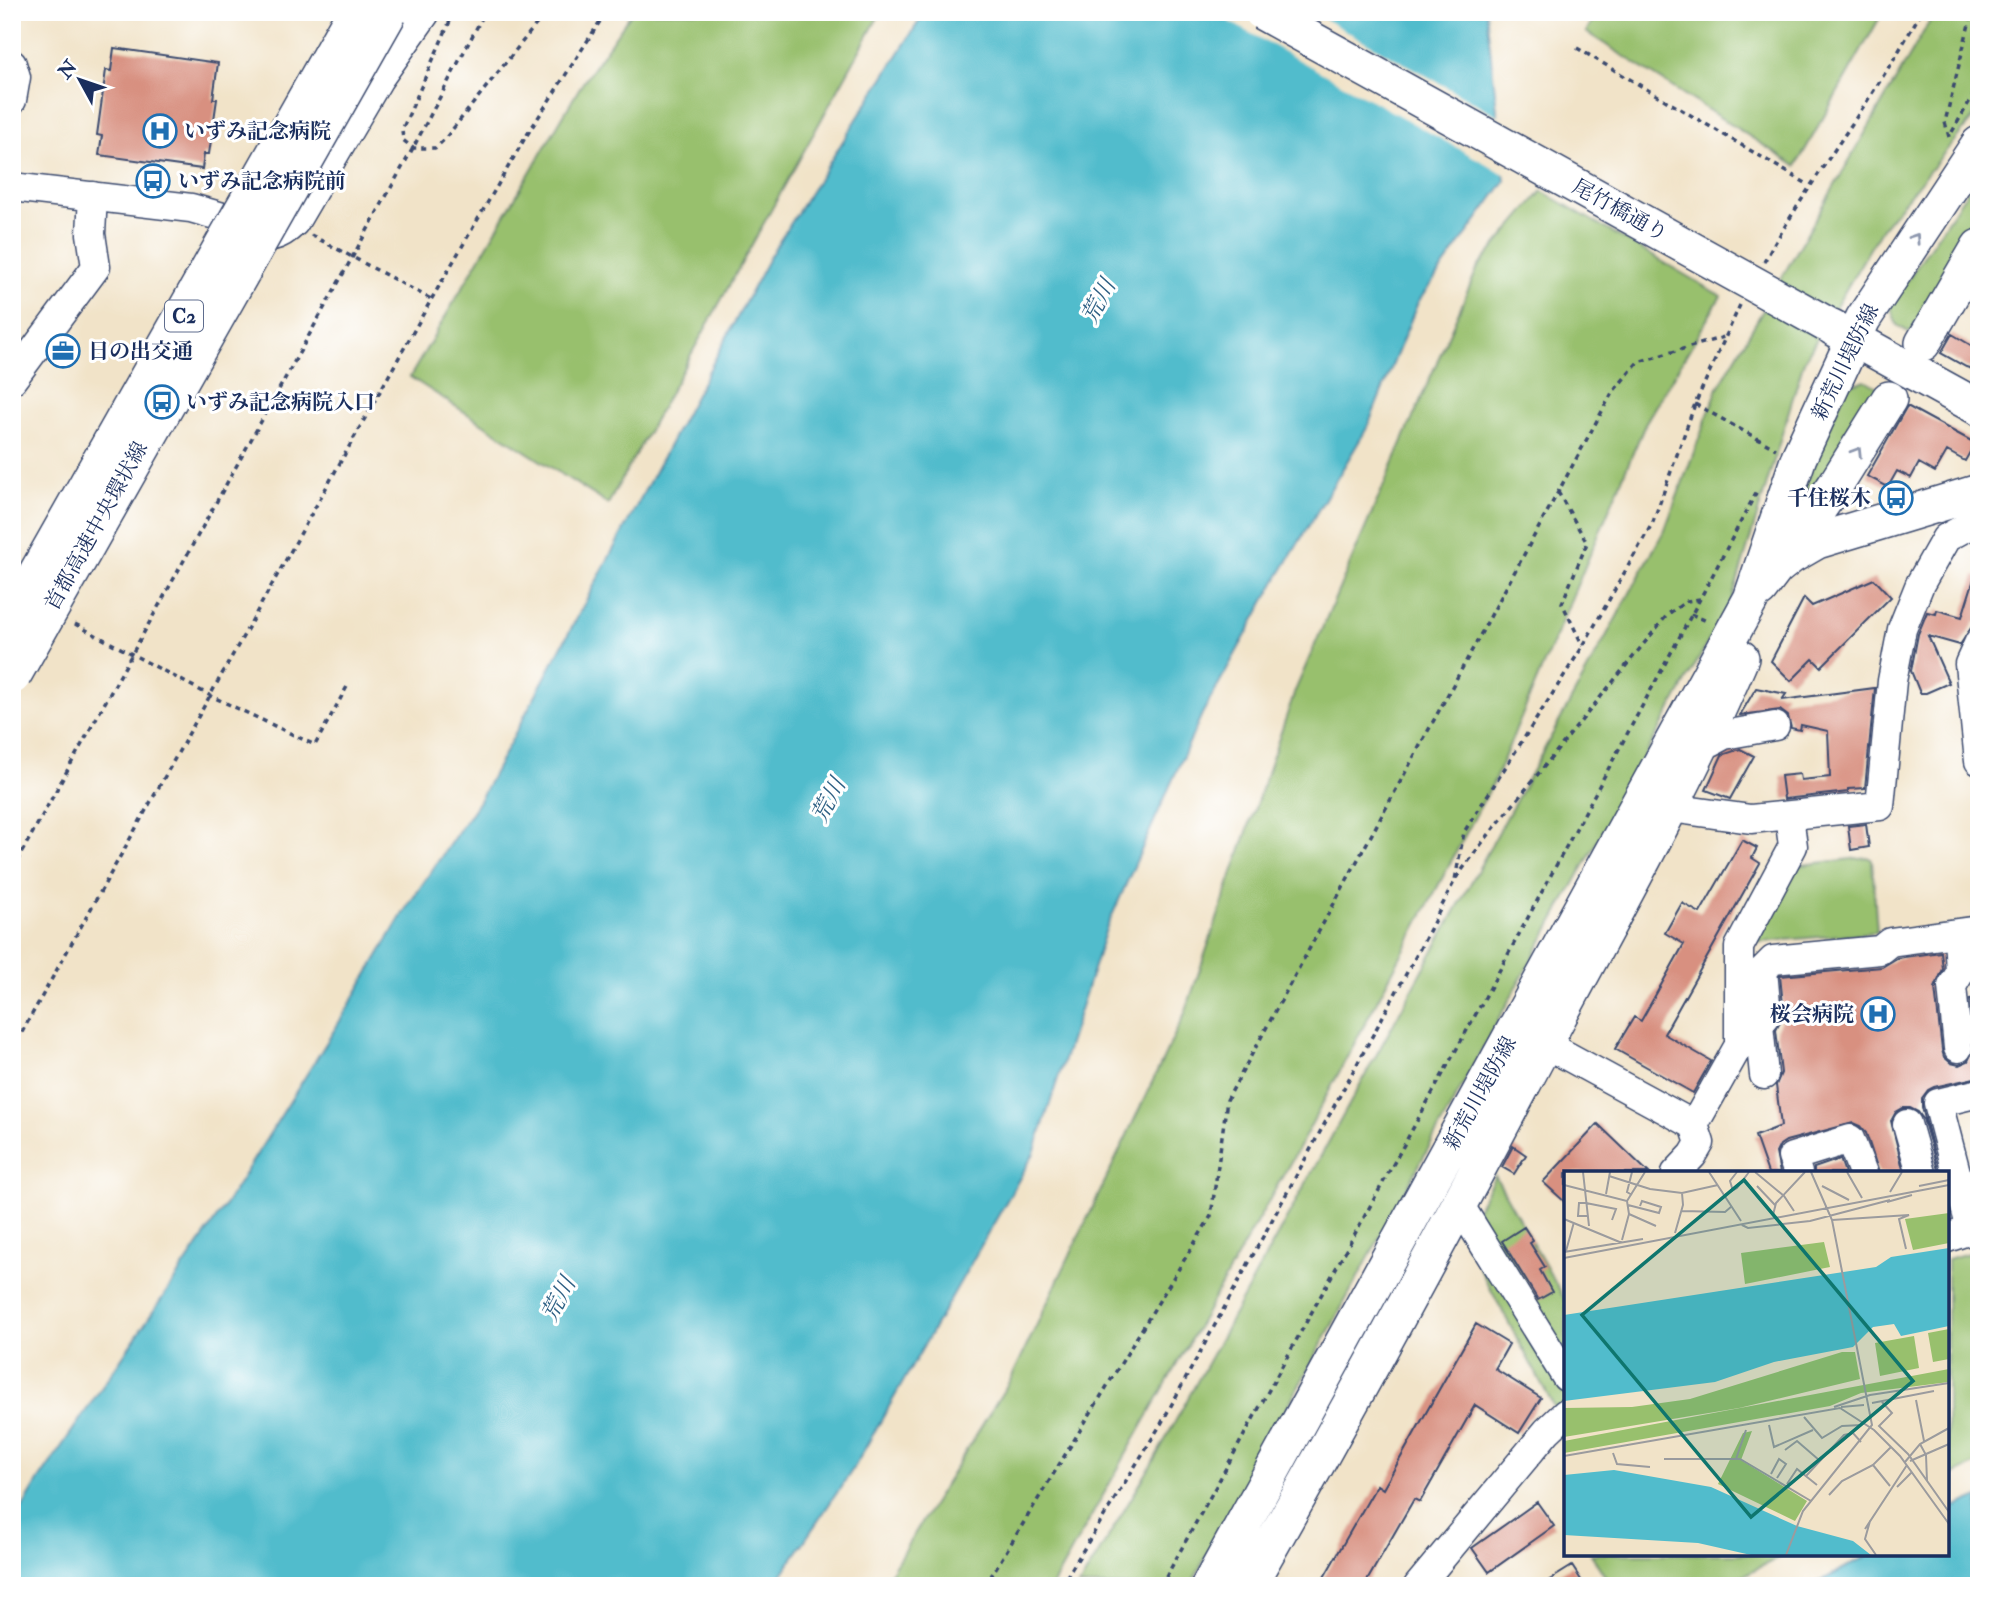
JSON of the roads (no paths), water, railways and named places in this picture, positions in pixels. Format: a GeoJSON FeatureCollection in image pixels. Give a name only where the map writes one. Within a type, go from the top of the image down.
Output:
{"type":"FeatureCollection","features":[{"type":"Feature","properties":{"kind":"highway","name":"首都高速中央環状線"},"geometry":{"type":"LineString","coordinates":[[12,619],[356,12]]}},
{"type":"Feature","properties":{"kind":"highway","name":"首都高速中央環状線"},"geometry":{"type":"LineString","coordinates":[[12,675],[388,12]]}},
{"type":"Feature","properties":{"kind":"main road"},"geometry":{"type":"LineString","coordinates":[[12,648],[239,224],[341,12]]}},
{"type":"Feature","properties":{"kind":"main road"},"geometry":{"type":"LineString","coordinates":[[12,591],[372,12]]}},
{"type":"Feature","properties":{"kind":"main road"},"geometry":{"type":"LineString","coordinates":[[239,224],[272,234],[286,226],[298,213],[355,111],[422,12]]}},
{"type":"Feature","properties":{"kind":"main road","name":"尾竹橋通り"},"geometry":{"type":"LineString","coordinates":[[1262,12],[1979,408]]}},
{"type":"Feature","properties":{"kind":"main road","name":"新荒川堤防線"},"geometry":{"type":"LineString","coordinates":[[1209,1586],[1751,599],[1840,331],[1877,295],[1964,140]]}},
{"type":"Feature","properties":{"kind":"main road"},"geometry":{"type":"LineString","coordinates":[[1923,343],[1973,267]]}},
{"type":"Feature","properties":{"kind":"main road"},"geometry":{"type":"LineString","coordinates":[[1751,599],[1834,487],[1889,399]]}},
{"type":"Feature","properties":{"kind":"main road"},"geometry":{"type":"LineString","coordinates":[[1776,568],[1817,541],[1979,492]]}},
{"type":"Feature","properties":{"kind":"main road","name":"新荒川堤防線"},"geometry":{"type":"LineString","coordinates":[[1248,1586],[1459,1205],[1670,808],[1744,649],[1751,599]]}},
{"type":"Feature","properties":{"kind":"street"},"geometry":{"type":"LineString","coordinates":[[12,64],[16,78],[12,100]]}},
{"type":"Feature","properties":{"kind":"street"},"geometry":{"type":"LineString","coordinates":[[12,187],[191,208],[239,224]]}},
{"type":"Feature","properties":{"kind":"street"},"geometry":{"type":"LineString","coordinates":[[12,380],[96,267],[91,234],[93,196]]}},
{"type":"Feature","properties":{"kind":"street"},"geometry":{"type":"LineString","coordinates":[[1670,808],[1751,819],[1880,806],[1892,681],[1902,629],[1920,584],[1946,538],[1979,520]]}},
{"type":"Feature","properties":{"kind":"street"},"geometry":{"type":"LineString","coordinates":[[1979,642],[1969,664],[1979,761]]}},
{"type":"Feature","properties":{"kind":"street"},"geometry":{"type":"LineString","coordinates":[[1703,742],[1711,742],[1724,735],[1775,726]]}},
{"type":"Feature","properties":{"kind":"street"},"geometry":{"type":"LineString","coordinates":[[1694,1125],[1739,1045],[1739,947],[1793,846],[1789,816]]}},
{"type":"Feature","properties":{"kind":"street"},"geometry":{"type":"LineString","coordinates":[[1764,1074],[1759,1025],[1767,1015],[1763,970],[1773,960],[1880,950],[1890,942],[1968,932],[1960,973],[1952,986],[1958,1048]]}},
{"type":"Feature","properties":{"kind":"street"},"geometry":{"type":"LineString","coordinates":[[1545,1044],[1694,1125],[1700,1143],[1678,1171]]}},
{"type":"Feature","properties":{"kind":"street"},"geometry":{"type":"LineString","coordinates":[[1966,1232],[1938,1103],[1979,1093]]}},
{"type":"Feature","properties":{"kind":"street"},"geometry":{"type":"LineString","coordinates":[[1907,1124],[1920,1171]]}},
{"type":"Feature","properties":{"kind":"street"},"geometry":{"type":"LineString","coordinates":[[1797,1171],[1792,1157],[1850,1139],[1862,1171]]}},
{"type":"Feature","properties":{"kind":"street"},"geometry":{"type":"LineString","coordinates":[[1459,1205],[1564,1374]]}},
{"type":"Feature","properties":{"kind":"street"},"geometry":{"type":"LineString","coordinates":[[1418,1586],[1561,1418]]}},
{"type":"Feature","properties":{"kind":"water","name":"荒川"},"geometry":{"type":"Polygon","coordinates":[[[925,12],[1486,12],[1505,181],[1418,302],[1367,428],[1277,579],[1202,714],[1106,929],[1034,1153],[855,1466],[774,1586],[12,1586],[12,1525],[39,1480],[224,1207],[343,1016],[405,910],[479,801],[770,256],[925,12]]]}},
{"type":"Feature","properties":{"kind":"water"},"geometry":{"type":"Polygon","coordinates":[[[1979,1497],[1979,1586],[1812,1586],[1866,1556],[1949,1556],[1949,1510],[1979,1497]]]}},
{"type":"Feature","properties":{"kind":"place","name":"いずみ記念病院"},"geometry":{"type":"Point","coordinates":[160,131]}},
{"type":"Feature","properties":{"kind":"place","name":"いずみ記念病院前"},"geometry":{"type":"Point","coordinates":[153,181]}},
{"type":"Feature","properties":{"kind":"place","name":"日の出交通"},"geometry":{"type":"Point","coordinates":[63,351]}},
{"type":"Feature","properties":{"kind":"place","name":"いずみ記念病院入口"},"geometry":{"type":"Point","coordinates":[162,402]}},
{"type":"Feature","properties":{"kind":"place","name":"千住桜木"},"geometry":{"type":"Point","coordinates":[1896,498]}},
{"type":"Feature","properties":{"kind":"place","name":"桜会病院"},"geometry":{"type":"Point","coordinates":[1878,1014]}}]}
